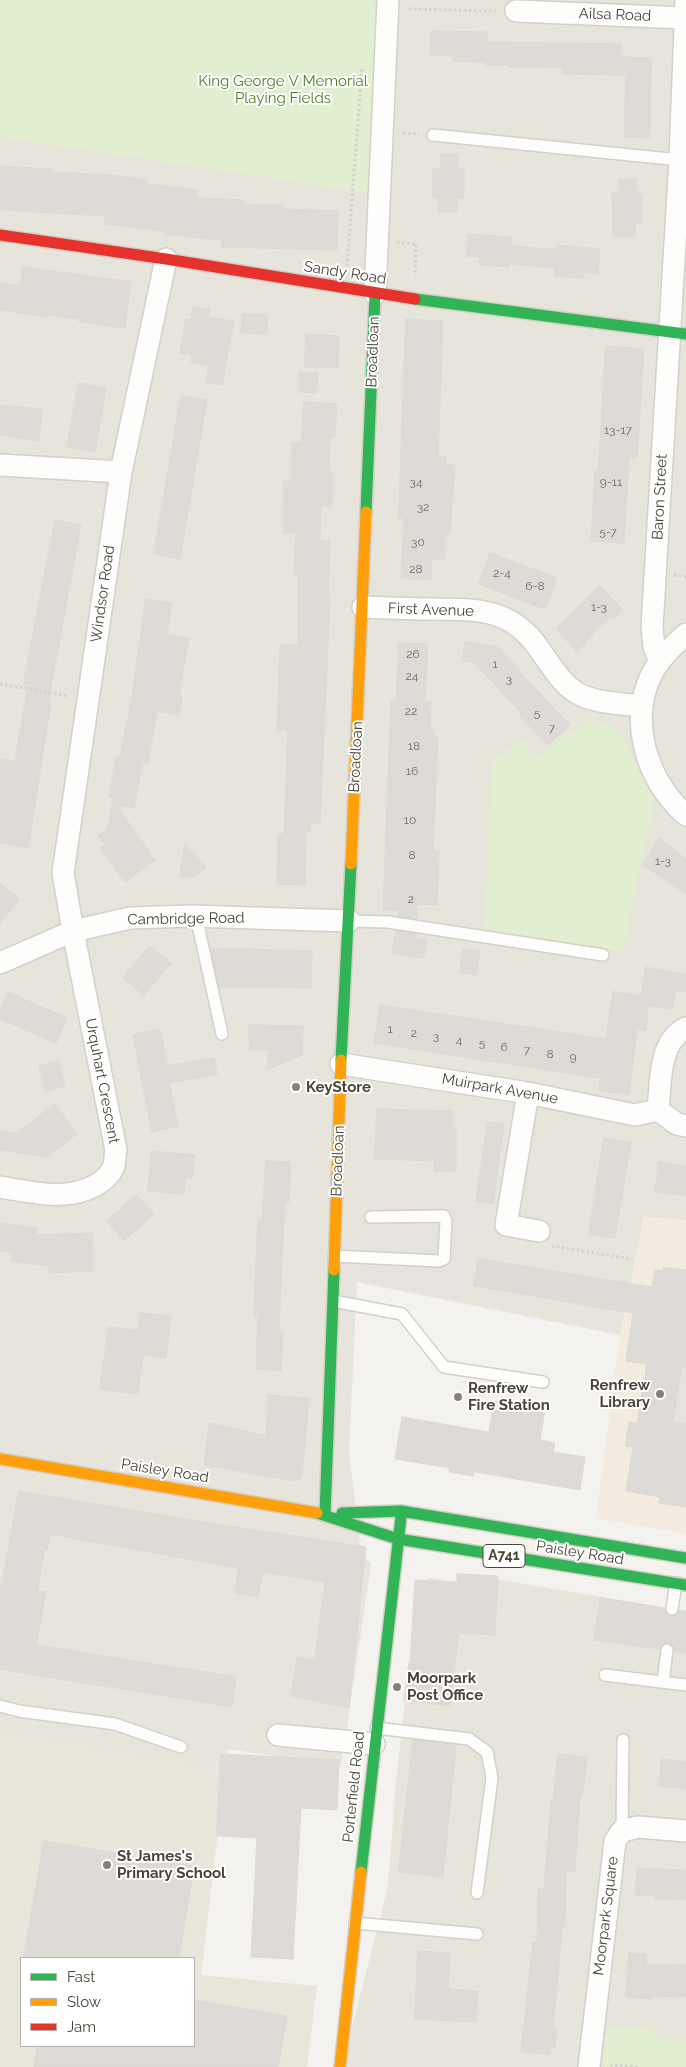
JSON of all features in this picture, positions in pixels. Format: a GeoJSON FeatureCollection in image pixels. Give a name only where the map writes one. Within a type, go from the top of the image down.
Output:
{"type":"FeatureCollection","features":[{"type":"Feature","properties":{"kind":"street","name":"Broadloan"},"geometry":{"type":"LineString","coordinates":[[325,1514],[341,1064],[363,607],[388,4]]}},
{"type":"Feature","properties":{"kind":"street","name":"Ailsa Road"},"geometry":{"type":"LineString","coordinates":[[516,11],[685,9]]}},
{"type":"Feature","properties":{"kind":"street","name":"Baron Street"},"geometry":{"type":"LineString","coordinates":[[660,661],[654,647],[652,627],[678,333],[680,160],[685,9]]}},
{"type":"Feature","properties":{"kind":"street","name":"Sandy Road"},"geometry":{"type":"LineString","coordinates":[[0,236],[166,259],[375,294],[678,333]]}},
{"type":"Feature","properties":{"kind":"street","name":"Windsor Road"},"geometry":{"type":"LineString","coordinates":[[72,932],[63,873],[121,472],[166,259]]}},
{"type":"Feature","properties":{"kind":"street"},"geometry":{"type":"LineString","coordinates":[[0,465],[121,472]]}},
{"type":"Feature","properties":{"kind":"street","name":"First Avenue"},"geometry":{"type":"LineString","coordinates":[[363,607],[473,610],[507,619],[521,628],[537,643],[560,678],[572,690],[583,696],[600,700],[642,706]]}},
{"type":"Feature","properties":{"kind":"street"},"geometry":{"type":"LineString","coordinates":[[686,634],[660,661],[649,683],[642,706],[641,728],[645,751],[654,774],[667,795],[686,815]]}},
{"type":"Feature","properties":{"kind":"street","name":"Cambridge Road"},"geometry":{"type":"LineString","coordinates":[[0,963],[72,932],[130,918],[196,916],[349,921]]}},
{"type":"Feature","properties":{"kind":"street","name":"Urquhart Crescent"},"geometry":{"type":"LineString","coordinates":[[0,1187],[53,1195],[69,1195],[86,1191],[104,1181],[114,1167],[116,1150],[72,932]]}},
{"type":"Feature","properties":{"kind":"street"},"geometry":{"type":"LineString","coordinates":[[686,1028],[677,1032],[665,1049],[658,1110],[677,1124],[686,1126]]}},
{"type":"Feature","properties":{"kind":"street","name":"Muirpark Avenue"},"geometry":{"type":"LineString","coordinates":[[341,1064],[528,1092],[635,1115],[658,1110]]}},
{"type":"Feature","properties":{"kind":"street"},"geometry":{"type":"LineString","coordinates":[[528,1092],[506,1225],[539,1231]]}},
{"type":"Feature","properties":{"kind":"street","name":"Paisley Road"},"geometry":{"type":"LineString","coordinates":[[0,1459],[325,1514],[398,1539],[492,1540],[686,1558]]}},
{"type":"Feature","properties":{"kind":"street","name":"Paisley Road"},"geometry":{"type":"LineString","coordinates":[[325,1514],[401,1511],[492,1540],[681,1584]]}},
{"type":"Feature","properties":{"kind":"street","name":"Porterfield Road"},"geometry":{"type":"LineString","coordinates":[[340,2067],[401,1511]]}},
{"type":"Feature","properties":{"kind":"street"},"geometry":{"type":"LineString","coordinates":[[278,1735],[375,1736]]}},
{"type":"Feature","properties":{"kind":"street"},"geometry":{"type":"LineString","coordinates":[[622,1831],[638,1827],[686,1831]]}},
{"type":"Feature","properties":{"kind":"street","name":"Moorpark Square"},"geometry":{"type":"LineString","coordinates":[[589,2066],[615,1841],[622,1831]]}},
{"type":"Feature","properties":{"kind":"lane"},"geometry":{"type":"LineString","coordinates":[[433,135],[680,160]]}},
{"type":"Feature","properties":{"kind":"lane"},"geometry":{"type":"LineString","coordinates":[[196,916],[222,1034]]}},
{"type":"Feature","properties":{"kind":"lane"},"geometry":{"type":"LineString","coordinates":[[349,921],[388,922],[603,955]]}},
{"type":"Feature","properties":{"kind":"lane"},"geometry":{"type":"LineString","coordinates":[[334,1256],[438,1261],[444,1259],[446,1221],[444,1216],[371,1217]]}},
{"type":"Feature","properties":{"kind":"lane"},"geometry":{"type":"LineString","coordinates":[[333,1301],[402,1314],[444,1367],[543,1382]]}},
{"type":"Feature","properties":{"kind":"lane"},"geometry":{"type":"LineString","coordinates":[[672,1609],[681,1584]]}},
{"type":"Feature","properties":{"kind":"lane"},"geometry":{"type":"LineString","coordinates":[[663,1682],[667,1650]]}},
{"type":"Feature","properties":{"kind":"lane"},"geometry":{"type":"LineString","coordinates":[[605,1675],[686,1685]]}},
{"type":"Feature","properties":{"kind":"lane"},"geometry":{"type":"LineString","coordinates":[[0,1706],[115,1724],[181,1747]]}},
{"type":"Feature","properties":{"kind":"lane"},"geometry":{"type":"LineString","coordinates":[[375,1736],[469,1739],[487,1752],[492,1778],[478,1893]]}},
{"type":"Feature","properties":{"kind":"lane"},"geometry":{"type":"LineString","coordinates":[[622,1831],[623,1740]]}},
{"type":"Feature","properties":{"kind":"lane"},"geometry":{"type":"LineString","coordinates":[[355,1923],[477,1934]]}},
{"type":"Feature","properties":{"kind":"path"},"geometry":{"type":"LineString","coordinates":[[388,4],[516,11]]}},
{"type":"Feature","properties":{"kind":"path"},"geometry":{"type":"LineString","coordinates":[[345,289],[362,59]]}},
{"type":"Feature","properties":{"kind":"path"},"geometry":{"type":"LineString","coordinates":[[383,132],[433,135]]}},
{"type":"Feature","properties":{"kind":"path"},"geometry":{"type":"LineString","coordinates":[[0,684],[88,700]]}},
{"type":"Feature","properties":{"kind":"path"},"geometry":{"type":"LineString","coordinates":[[539,1231],[546,1246],[632,1259]]}},
{"type":"Feature","properties":{"kind":"path"},"geometry":{"type":"LineString","coordinates":[[589,2066],[638,2067]]}},
{"type":"Feature","properties":{"kind":"shaded area"},"geometry":{"type":"Polygon","coordinates":[[[0,0],[686,0],[686,1220],[644,1217],[620,1335],[357,1282],[349,1453],[361,1552],[371,1564],[341,1766],[228,1749],[225,1771],[0,1731],[0,0]]]}},
{"type":"Feature","properties":{"kind":"shaded area"},"geometry":{"type":"Polygon","coordinates":[[[364,1192],[476,1197],[476,1201],[481,1202],[462,1303],[360,1282],[364,1192]]]}},
{"type":"Feature","properties":{"kind":"shaded area"},"geometry":{"type":"Polygon","coordinates":[[[644,1217],[686,1220],[686,1534],[596,1518],[620,1335],[644,1217]]]}},
{"type":"Feature","properties":{"kind":"shaded area"},"geometry":{"type":"Polygon","coordinates":[[[682,1366],[686,1367],[686,1424],[673,1421],[682,1366]]]}},
{"type":"Feature","properties":{"kind":"shaded area"},"geometry":{"type":"Polygon","coordinates":[[[459,1573],[686,1611],[686,2067],[342,2067],[388,1886],[396,1781],[419,1583],[431,1578],[459,1583],[459,1573]]]}},
{"type":"Feature","properties":{"kind":"shaded area","name":"St James's Primary School"},"geometry":{"type":"Polygon","coordinates":[[[0,1731],[225,1771],[201,1975],[317,1986],[307,2067],[0,2067],[0,1731]]]}},
{"type":"Feature","properties":{"kind":"green space","name":"King George V Memorial Playing Fields"},"geometry":{"type":"Polygon","coordinates":[[[0,0],[378,0],[369,193],[0,137],[0,0]]]}},
{"type":"Feature","properties":{"kind":"green space"},"geometry":{"type":"Polygon","coordinates":[[[588,720],[604,723],[625,740],[655,803],[639,870],[623,952],[485,930],[491,762],[523,739],[537,757],[588,720]]]}},
{"type":"Feature","properties":{"kind":"green space"},"geometry":{"type":"Polygon","coordinates":[[[607,2026],[647,2028],[660,2039],[686,2041],[686,2067],[603,2067],[607,2026]]]}},
{"type":"Feature","properties":{"kind":"building"},"geometry":{"type":"Polygon","coordinates":[[[431,31],[487,32],[487,42],[621,44],[621,57],[651,58],[650,138],[624,137],[626,75],[563,74],[563,68],[509,67],[509,65],[485,65],[485,62],[453,61],[453,56],[431,55],[431,31]]]}},
{"type":"Feature","properties":{"kind":"building"},"geometry":{"type":"Polygon","coordinates":[[[441,154],[458,154],[458,169],[464,169],[464,198],[457,198],[457,212],[438,212],[438,198],[433,198],[433,168],[441,168],[441,154]]]}},
{"type":"Feature","properties":{"kind":"building"},"geometry":{"type":"Polygon","coordinates":[[[0,166],[51,169],[51,172],[110,175],[147,180],[147,184],[197,190],[197,198],[243,200],[243,204],[283,205],[282,209],[338,211],[337,250],[221,247],[222,240],[165,234],[165,231],[104,224],[105,216],[0,210],[0,166]]]}},
{"type":"Feature","properties":{"kind":"building"},"geometry":{"type":"Polygon","coordinates":[[[619,179],[637,179],[637,194],[642,194],[642,223],[635,223],[635,237],[613,237],[612,192],[619,192],[619,179]]]}},
{"type":"Feature","properties":{"kind":"building"},"geometry":{"type":"Polygon","coordinates":[[[468,234],[512,237],[511,245],[524,247],[556,250],[556,245],[600,249],[598,274],[584,272],[583,278],[554,276],[555,268],[509,264],[509,267],[479,265],[479,257],[467,256],[468,234]]]}},
{"type":"Feature","properties":{"kind":"building"},"geometry":{"type":"Polygon","coordinates":[[[23,267],[131,282],[125,328],[79,322],[80,319],[46,315],[46,317],[0,310],[0,283],[20,285],[23,267]]]}},
{"type":"Feature","properties":{"kind":"building"},"geometry":{"type":"Polygon","coordinates":[[[193,307],[210,309],[209,317],[234,321],[222,385],[206,382],[209,365],[191,362],[192,355],[180,353],[186,319],[191,320],[193,307]]]}},
{"type":"Feature","properties":{"kind":"building"},"geometry":{"type":"Polygon","coordinates":[[[243,314],[267,314],[267,334],[241,333],[243,314]]]}},
{"type":"Feature","properties":{"kind":"building"},"geometry":{"type":"Polygon","coordinates":[[[406,319],[443,321],[438,457],[446,457],[446,464],[455,464],[450,534],[445,534],[444,559],[431,559],[431,580],[401,578],[404,518],[399,518],[406,319]]]}},
{"type":"Feature","properties":{"kind":"building"},"geometry":{"type":"Polygon","coordinates":[[[306,334],[339,336],[338,368],[305,367],[306,334]]]}},
{"type":"Feature","properties":{"kind":"building"},"geometry":{"type":"Polygon","coordinates":[[[606,346],[644,349],[637,457],[629,458],[624,543],[591,541],[595,471],[598,471],[606,346]]]}},
{"type":"Feature","properties":{"kind":"building"},"geometry":{"type":"Polygon","coordinates":[[[300,372],[318,373],[316,393],[299,392],[300,372]]]}},
{"type":"Feature","properties":{"kind":"building"},"geometry":{"type":"Polygon","coordinates":[[[79,383],[106,388],[95,452],[67,447],[79,383]]]}},
{"type":"Feature","properties":{"kind":"building"},"geometry":{"type":"Polygon","coordinates":[[[181,396],[207,400],[180,559],[154,554],[181,396]]]}},
{"type":"Feature","properties":{"kind":"building"},"geometry":{"type":"Polygon","coordinates":[[[304,402],[337,404],[335,437],[330,437],[329,471],[333,472],[332,507],[321,506],[320,540],[330,541],[328,598],[330,598],[320,824],[311,823],[310,832],[306,831],[305,885],[277,884],[278,834],[284,834],[288,730],[277,730],[280,645],[298,645],[298,574],[294,574],[296,533],[283,533],[284,481],[291,481],[292,442],[301,442],[304,402]]]}},
{"type":"Feature","properties":{"kind":"building"},"geometry":{"type":"Polygon","coordinates":[[[0,405],[42,409],[39,441],[0,435],[0,405]]]}},
{"type":"Feature","properties":{"kind":"building"},"geometry":{"type":"Polygon","coordinates":[[[55,520],[81,525],[48,703],[51,703],[28,848],[0,843],[0,759],[15,761],[28,685],[24,684],[55,520]]]}},
{"type":"Feature","properties":{"kind":"building"},"geometry":{"type":"Polygon","coordinates":[[[490,553],[557,578],[545,609],[479,584],[490,553]]]}},
{"type":"Feature","properties":{"kind":"building"},"geometry":{"type":"Polygon","coordinates":[[[600,586],[623,610],[614,618],[609,618],[598,628],[577,652],[556,629],[600,586]]]}},
{"type":"Feature","properties":{"kind":"building"},"geometry":{"type":"Polygon","coordinates":[[[146,599],[172,603],[167,635],[189,638],[179,695],[182,696],[179,715],[157,711],[148,763],[143,762],[134,808],[116,805],[155,860],[125,882],[100,848],[105,845],[98,835],[108,828],[113,798],[109,797],[116,757],[120,757],[131,703],[146,599]]]}},
{"type":"Feature","properties":{"kind":"building"},"geometry":{"type":"Polygon","coordinates":[[[465,642],[497,646],[570,725],[548,745],[519,715],[521,713],[474,662],[463,661],[465,642]]]}},
{"type":"Feature","properties":{"kind":"building"},"geometry":{"type":"Polygon","coordinates":[[[399,643],[428,644],[425,702],[431,702],[430,730],[434,730],[434,737],[438,737],[433,851],[439,851],[437,905],[417,904],[417,919],[398,916],[399,910],[383,910],[391,700],[396,700],[399,643]]]}},
{"type":"Feature","properties":{"kind":"building"},"geometry":{"type":"Polygon","coordinates":[[[660,838],[686,859],[686,894],[643,865],[660,838]]]}},
{"type":"Feature","properties":{"kind":"building"},"geometry":{"type":"Polygon","coordinates":[[[185,845],[206,867],[194,878],[180,876],[185,845]]]}},
{"type":"Feature","properties":{"kind":"building"},"geometry":{"type":"Polygon","coordinates":[[[0,883],[20,899],[0,923],[0,883]]]}},
{"type":"Feature","properties":{"kind":"building"},"geometry":{"type":"Polygon","coordinates":[[[396,931],[416,934],[416,938],[427,940],[424,958],[392,953],[396,931]]]}},
{"type":"Feature","properties":{"kind":"building"},"geometry":{"type":"Polygon","coordinates":[[[150,946],[171,963],[144,995],[123,978],[150,946]]]}},
{"type":"Feature","properties":{"kind":"building"},"geometry":{"type":"Polygon","coordinates":[[[211,948],[312,951],[311,988],[219,987],[211,948]]]}},
{"type":"Feature","properties":{"kind":"building"},"geometry":{"type":"Polygon","coordinates":[[[463,949],[480,951],[476,975],[460,972],[463,949]]]}},
{"type":"Feature","properties":{"kind":"building"},"geometry":{"type":"Polygon","coordinates":[[[646,967],[686,974],[686,992],[676,990],[672,1009],[648,1006],[646,1030],[637,1029],[629,1094],[599,1091],[600,1078],[374,1043],[380,1005],[606,1039],[613,991],[641,996],[646,967]]]}},
{"type":"Feature","properties":{"kind":"building"},"geometry":{"type":"Polygon","coordinates":[[[8,992],[67,1018],[56,1043],[0,1019],[0,1010],[8,992]]]}},
{"type":"Feature","properties":{"kind":"building"},"geometry":{"type":"Polygon","coordinates":[[[249,1025],[303,1026],[302,1055],[266,1070],[270,1050],[250,1050],[249,1025]]]}},
{"type":"Feature","properties":{"kind":"building"},"geometry":{"type":"Polygon","coordinates":[[[160,1029],[168,1066],[214,1058],[217,1074],[169,1083],[178,1126],[152,1132],[133,1035],[160,1029]]]}},
{"type":"Feature","properties":{"kind":"building"},"geometry":{"type":"Polygon","coordinates":[[[59,1061],[65,1086],[45,1092],[39,1066],[59,1061]]]}},
{"type":"Feature","properties":{"kind":"building"},"geometry":{"type":"Polygon","coordinates":[[[55,1104],[77,1134],[46,1157],[0,1150],[0,1130],[17,1133],[55,1104]]]}},
{"type":"Feature","properties":{"kind":"building"},"geometry":{"type":"Polygon","coordinates":[[[377,1109],[453,1111],[453,1129],[456,1129],[456,1171],[434,1171],[435,1161],[375,1159],[377,1109]]]}},
{"type":"Feature","properties":{"kind":"building"},"geometry":{"type":"Polygon","coordinates":[[[488,1122],[504,1124],[493,1204],[476,1201],[488,1122]]]}},
{"type":"Feature","properties":{"kind":"building"},"geometry":{"type":"Polygon","coordinates":[[[604,1138],[631,1142],[615,1238],[589,1234],[604,1138]]]}},
{"type":"Feature","properties":{"kind":"building"},"geometry":{"type":"Polygon","coordinates":[[[152,1151],[195,1155],[192,1178],[185,1177],[184,1194],[148,1191],[152,1151]]]}},
{"type":"Feature","properties":{"kind":"building"},"geometry":{"type":"Polygon","coordinates":[[[266,1161],[291,1162],[289,1202],[285,1202],[281,1277],[279,1331],[283,1332],[281,1371],[256,1369],[258,1315],[254,1315],[256,1260],[258,1220],[262,1221],[266,1161]]]}},
{"type":"Feature","properties":{"kind":"building"},"geometry":{"type":"Polygon","coordinates":[[[659,1162],[686,1166],[686,1196],[655,1192],[659,1162]]]}},
{"type":"Feature","properties":{"kind":"building"},"geometry":{"type":"Polygon","coordinates":[[[136,1195],[154,1214],[124,1241],[107,1221],[136,1195]]]}},
{"type":"Feature","properties":{"kind":"building"},"geometry":{"type":"Polygon","coordinates":[[[0,1223],[37,1228],[36,1235],[92,1233],[93,1271],[49,1273],[49,1266],[11,1261],[12,1253],[0,1251],[0,1223]]]}},
{"type":"Feature","properties":{"kind":"building","name":"Renfrew Library"},"geometry":{"type":"Polygon","coordinates":[[[478,1259],[652,1287],[655,1270],[663,1271],[663,1267],[686,1270],[686,1367],[682,1366],[673,1421],[686,1424],[686,1507],[659,1503],[660,1497],[626,1491],[633,1447],[625,1446],[629,1422],[637,1423],[647,1364],[626,1361],[633,1313],[474,1286],[478,1259]]]}},
{"type":"Feature","properties":{"kind":"building"},"geometry":{"type":"Polygon","coordinates":[[[140,1313],[171,1316],[166,1358],[143,1354],[138,1394],[100,1389],[108,1327],[138,1330],[140,1313]]]}},
{"type":"Feature","properties":{"kind":"building"},"geometry":{"type":"Polygon","coordinates":[[[268,1395],[309,1398],[302,1476],[296,1481],[204,1465],[209,1423],[266,1436],[268,1395]]]}},
{"type":"Feature","properties":{"kind":"building"},"geometry":{"type":"Polygon","coordinates":[[[494,1401],[545,1410],[540,1440],[555,1443],[553,1452],[585,1457],[580,1490],[476,1472],[474,1472],[473,1476],[449,1472],[450,1468],[395,1459],[402,1417],[489,1432],[494,1401]]]}},
{"type":"Feature","properties":{"kind":"building"},"geometry":{"type":"Polygon","coordinates":[[[19,1491],[366,1547],[349,1708],[291,1696],[297,1657],[315,1660],[325,1582],[263,1572],[258,1597],[235,1593],[238,1568],[50,1534],[47,1550],[45,1549],[37,1591],[46,1592],[36,1645],[236,1677],[232,1707],[0,1669],[0,1594],[19,1491]]]}},
{"type":"Feature","properties":{"kind":"building"},"geometry":{"type":"Polygon","coordinates":[[[457,1574],[498,1576],[495,1635],[459,1633],[450,1706],[404,1700],[410,1662],[415,1580],[457,1582],[457,1574]]]}},
{"type":"Feature","properties":{"kind":"building"},"geometry":{"type":"Polygon","coordinates":[[[601,1598],[665,1608],[667,1614],[671,1616],[678,1614],[679,1610],[686,1611],[686,1653],[674,1651],[674,1647],[668,1643],[664,1643],[660,1649],[594,1640],[601,1598]]]}},
{"type":"Feature","properties":{"kind":"building"},"geometry":{"type":"Polygon","coordinates":[[[413,1740],[456,1745],[443,1877],[399,1872],[413,1740]]]}},
{"type":"Feature","properties":{"kind":"building"},"geometry":{"type":"Polygon","coordinates":[[[221,1754],[339,1760],[337,1810],[301,1808],[293,1959],[251,1957],[257,1838],[217,1836],[221,1754]]]}},
{"type":"Feature","properties":{"kind":"building"},"geometry":{"type":"Polygon","coordinates":[[[558,1754],[587,1757],[583,1794],[580,1794],[575,1872],[566,1871],[565,1927],[562,1927],[553,2029],[557,2029],[555,2047],[550,2047],[549,2054],[521,2052],[533,1942],[537,1943],[538,1889],[544,1889],[551,1801],[553,1801],[558,1754]]]}},
{"type":"Feature","properties":{"kind":"building"},"geometry":{"type":"Polygon","coordinates":[[[662,1759],[686,1762],[686,1789],[659,1786],[662,1759]]]}},
{"type":"Feature","properties":{"kind":"building"},"geometry":{"type":"Polygon","coordinates":[[[44,1841],[194,1866],[179,1957],[24,1957],[44,1841]]]}},
{"type":"Feature","properties":{"kind":"building"},"geometry":{"type":"Polygon","coordinates":[[[637,1868],[686,1870],[686,1900],[655,1899],[655,1896],[636,1895],[637,1868]]]}},
{"type":"Feature","properties":{"kind":"building"},"geometry":{"type":"Polygon","coordinates":[[[418,1951],[450,1953],[448,1989],[478,1991],[476,2022],[415,2019],[418,1951]]]}},
{"type":"Feature","properties":{"kind":"building"},"geometry":{"type":"Polygon","coordinates":[[[629,1953],[647,1954],[646,1965],[686,1964],[686,1996],[651,1997],[651,1999],[626,1997],[629,1953]]]}},
{"type":"Feature","properties":{"kind":"building"},"geometry":{"type":"Polygon","coordinates":[[[195,2000],[287,2016],[278,2067],[34,2067],[37,2047],[195,2047],[195,2000]]]}},
{"type":"Feature","properties":{"kind":"traffic: fast"},"geometry":{"type":"LineString","coordinates":[[366,512],[375,294]]}},
{"type":"Feature","properties":{"kind":"traffic: fast"},"geometry":{"type":"LineString","coordinates":[[415,299],[686,334]]}},
{"type":"Feature","properties":{"kind":"traffic: fast"},"geometry":{"type":"LineString","coordinates":[[341,1060],[351,864]]}},
{"type":"Feature","properties":{"kind":"traffic: fast"},"geometry":{"type":"LineString","coordinates":[[325,1514],[334,1270]]}},
{"type":"Feature","properties":{"kind":"traffic: fast"},"geometry":{"type":"LineString","coordinates":[[342,1513],[401,1511],[686,1558]]}},
{"type":"Feature","properties":{"kind":"traffic: fast"},"geometry":{"type":"LineString","coordinates":[[317,1513],[398,1539],[686,1585]]}},
{"type":"Feature","properties":{"kind":"traffic: fast"},"geometry":{"type":"LineString","coordinates":[[361,1872],[401,1517]]}},
{"type":"Feature","properties":{"kind":"traffic: slow"},"geometry":{"type":"LineString","coordinates":[[351,864],[366,512]]}},
{"type":"Feature","properties":{"kind":"traffic: slow"},"geometry":{"type":"LineString","coordinates":[[334,1270],[341,1060]]}},
{"type":"Feature","properties":{"kind":"traffic: slow"},"geometry":{"type":"LineString","coordinates":[[0,1459],[317,1513]]}},
{"type":"Feature","properties":{"kind":"traffic: slow"},"geometry":{"type":"LineString","coordinates":[[340,2067],[361,1872]]}},
{"type":"Feature","properties":{"kind":"traffic: jam"},"geometry":{"type":"LineString","coordinates":[[0,235],[166,259],[415,299]]}},
{"type":"Feature","properties":{"kind":"place","name":"KeyStore"},"geometry":{"type":"Point","coordinates":[296,1087]}},
{"type":"Feature","properties":{"kind":"place","name":"Renfrew Library"},"geometry":{"type":"Point","coordinates":[660,1394]}},
{"type":"Feature","properties":{"kind":"place","name":"Renfrew Fire Station"},"geometry":{"type":"Point","coordinates":[458,1397]}},
{"type":"Feature","properties":{"kind":"place","name":"Moorpark Post Office"},"geometry":{"type":"Point","coordinates":[397,1687]}},
{"type":"Feature","properties":{"kind":"place","name":"St James's Primary School"},"geometry":{"type":"Point","coordinates":[107,1865]}}]}
